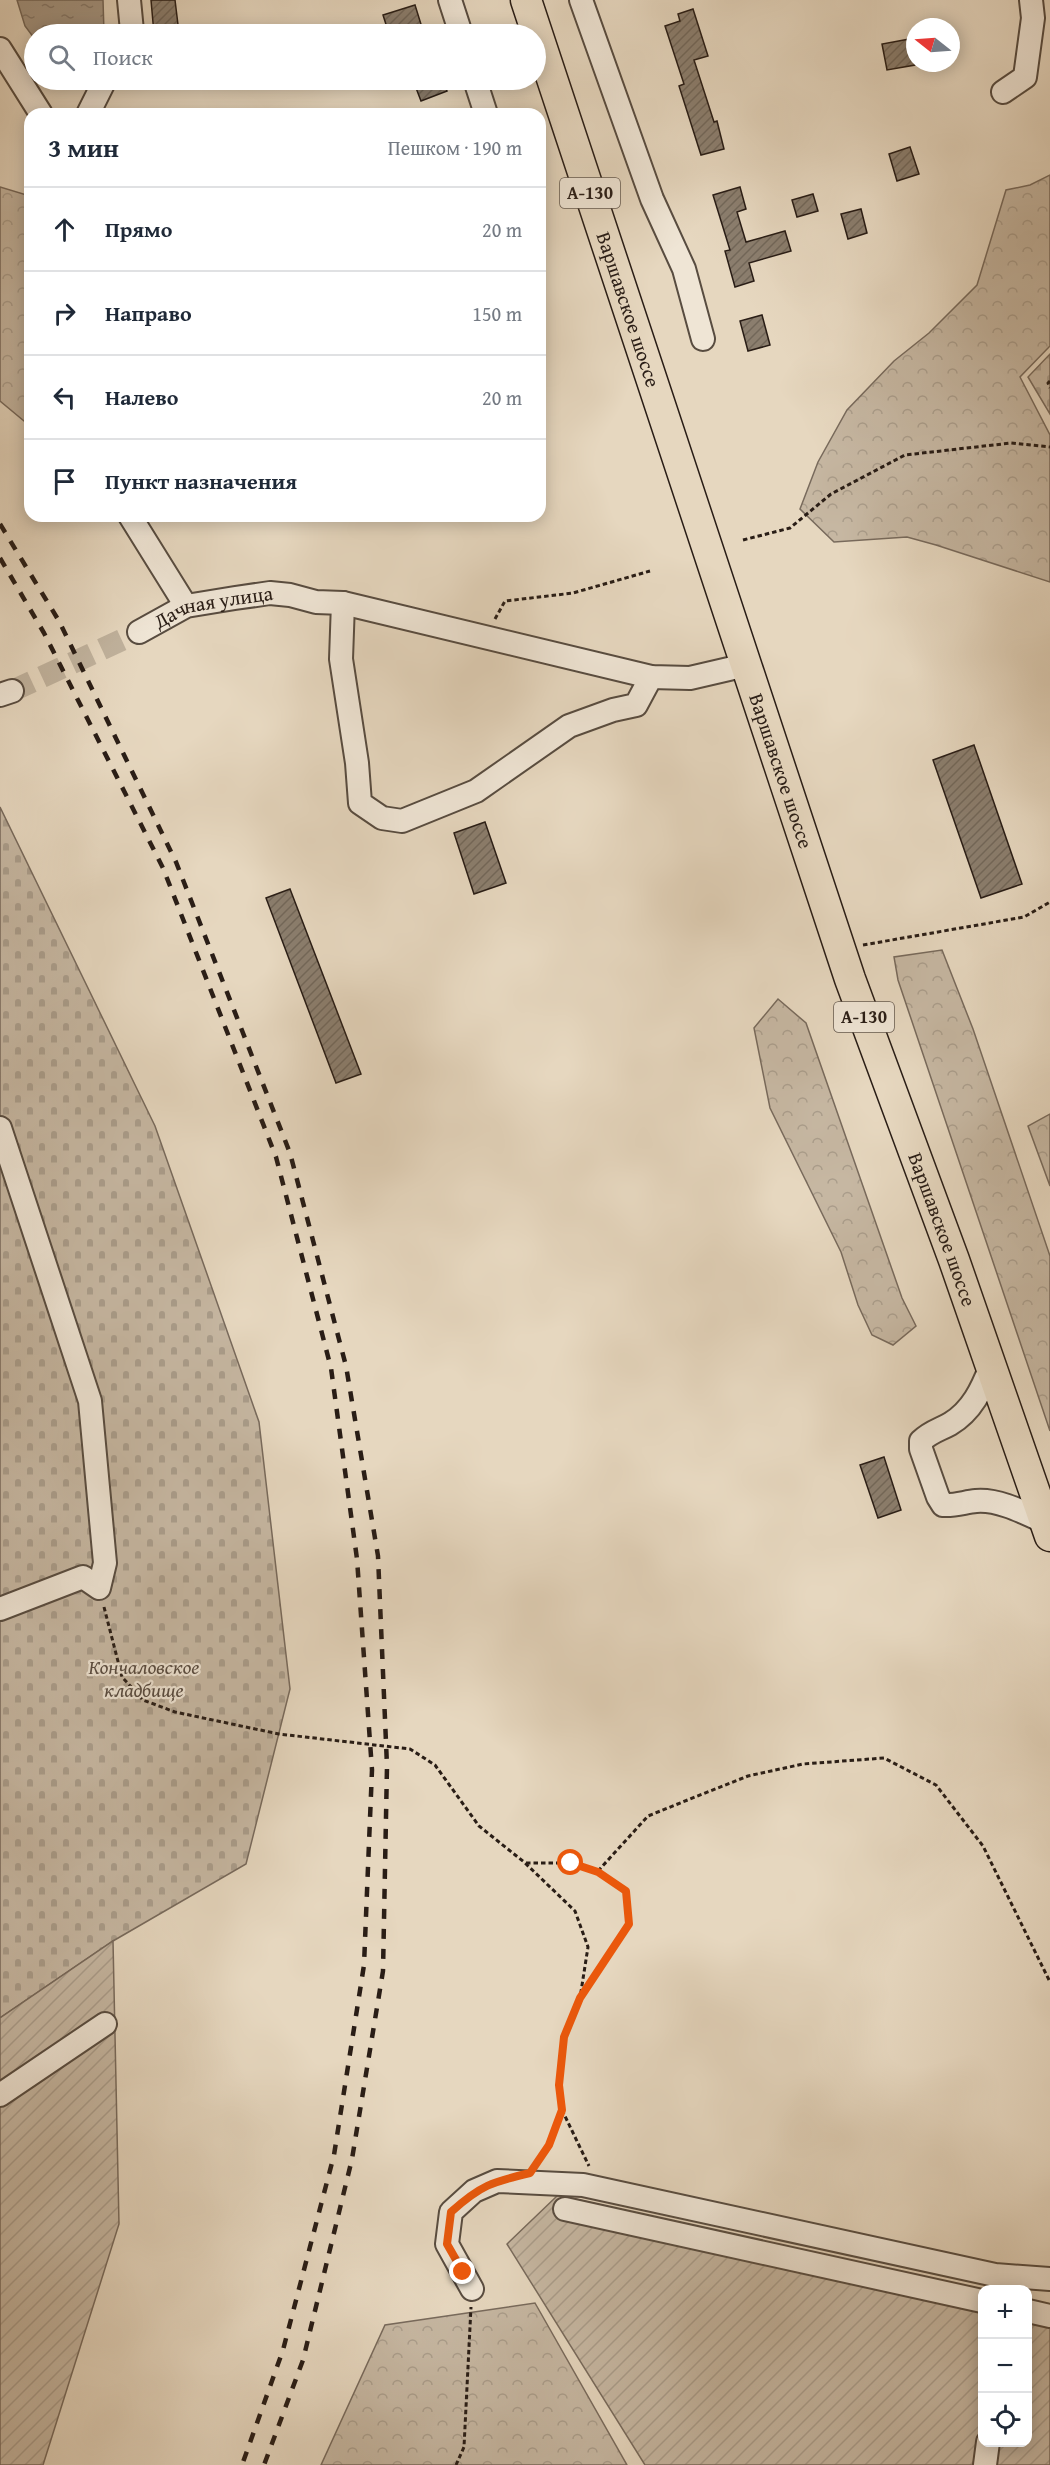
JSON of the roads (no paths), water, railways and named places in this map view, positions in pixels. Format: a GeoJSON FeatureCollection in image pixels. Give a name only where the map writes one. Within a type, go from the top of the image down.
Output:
{"type":"FeatureCollection","features":[{"type":"Feature","properties":{"kind":"main road","name":"Варшавское шоссе"},"geometry":{"type":"LineString","coordinates":[[526,0],[534,24]]}},
{"type":"Feature","properties":{"kind":"main road","name":"Варшавское шоссе"},"geometry":{"type":"LineString","coordinates":[[546,60],[840,949],[1048,1529]]}},
{"type":"Feature","properties":{"kind":"street"},"geometry":{"type":"LineString","coordinates":[[129,0],[131,24]]}},
{"type":"Feature","properties":{"kind":"street"},"geometry":{"type":"LineString","coordinates":[[450,0],[458,24]]}},
{"type":"Feature","properties":{"kind":"street"},"geometry":{"type":"LineString","coordinates":[[581,0],[652,199],[684,269],[703,339]]}},
{"type":"Feature","properties":{"kind":"street"},"geometry":{"type":"LineString","coordinates":[[1003,92],[1025,77],[1033,18],[1031,0]]}},
{"type":"Feature","properties":{"kind":"street"},"geometry":{"type":"LineString","coordinates":[[0,49],[24,87]]}},
{"type":"Feature","properties":{"kind":"street"},"geometry":{"type":"LineString","coordinates":[[26,90],[37,108]]}},
{"type":"Feature","properties":{"kind":"street"},"geometry":{"type":"LineString","coordinates":[[91,108],[100,90]]}},
{"type":"Feature","properties":{"kind":"street"},"geometry":{"type":"LineString","coordinates":[[478,90],[484,108]]}},
{"type":"Feature","properties":{"kind":"street"},"geometry":{"type":"LineString","coordinates":[[134,522],[186,606]]}},
{"type":"Feature","properties":{"kind":"street","name":"Дачная улица"},"geometry":{"type":"LineString","coordinates":[[139,632],[186,606],[270,593],[290,595],[316,602],[344,603],[651,677],[690,678],[746,665]]}},
{"type":"Feature","properties":{"kind":"street"},"geometry":{"type":"LineString","coordinates":[[344,603],[341,659],[357,763],[360,803],[382,818],[402,821],[476,791],[569,726],[613,710],[636,705],[651,677]]}},
{"type":"Feature","properties":{"kind":"street"},"geometry":{"type":"LineString","coordinates":[[0,1128],[90,1401],[105,1563],[99,1588],[82,1577],[0,1609]]}},
{"type":"Feature","properties":{"kind":"street"},"geometry":{"type":"LineString","coordinates":[[990,1366],[982,1389],[970,1406],[951,1423],[928,1434],[921,1441],[921,1449],[931,1478],[943,1505],[952,1506],[978,1501],[1003,1506],[1048,1529]]}},
{"type":"Feature","properties":{"kind":"street"},"geometry":{"type":"LineString","coordinates":[[0,2095],[105,2024]]}},
{"type":"Feature","properties":{"kind":"street"},"geometry":{"type":"LineString","coordinates":[[472,2289],[447,2244],[451,2212],[474,2191],[497,2181],[584,2185],[995,2275],[1050,2278]]}},
{"type":"Feature","properties":{"kind":"street"},"geometry":{"type":"LineString","coordinates":[[565,2209],[978,2300]]}},
{"type":"Feature","properties":{"kind":"street"},"geometry":{"type":"LineString","coordinates":[[1032,2312],[1050,2316]]}},
{"type":"Feature","properties":{"kind":"street"},"geometry":{"type":"LineString","coordinates":[[985,2465],[987,2447]]}},
{"type":"Feature","properties":{"kind":"water"},"geometry":{"type":"Polygon","coordinates":[[[17,0],[103,0],[104,24],[24,24],[17,0]]]}},
{"type":"Feature","properties":{"kind":"tunnel"},"geometry":{"type":"LineString","coordinates":[[12,691],[139,632]]}},
{"type":"Feature","properties":{"kind":"railway"},"geometry":{"type":"LineString","coordinates":[[0,524],[59,621],[176,862],[290,1153],[346,1366],[378,1556],[387,1766],[383,1971],[352,2159],[303,2360],[264,2465]]}},
{"type":"Feature","properties":{"kind":"railway"},"geometry":{"type":"LineString","coordinates":[[0,558],[44,633],[163,868],[276,1157],[331,1368],[357,1559],[372,1770],[364,1965],[334,2155],[283,2350],[242,2465]]}},
{"type":"Feature","properties":{"kind":"park label","name":"Кончаловское кладбище"},"geometry":{"type":"Point","coordinates":[144,1678]}}]}
